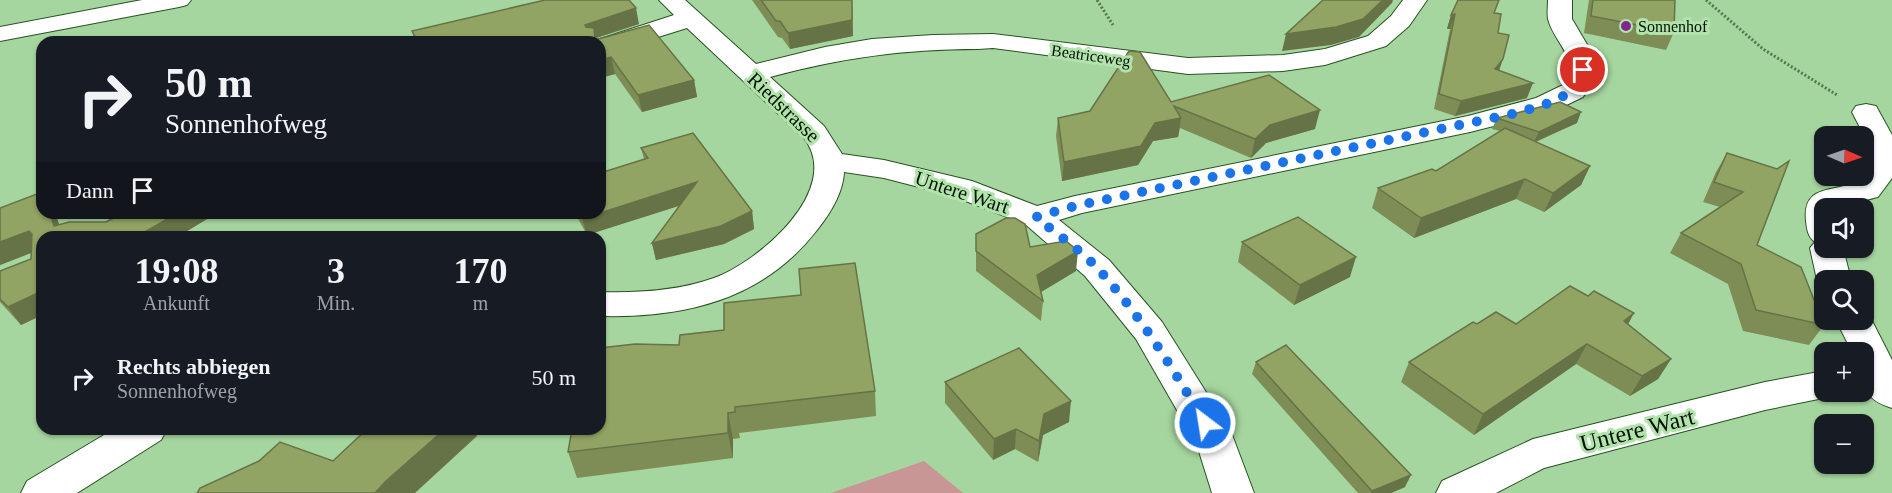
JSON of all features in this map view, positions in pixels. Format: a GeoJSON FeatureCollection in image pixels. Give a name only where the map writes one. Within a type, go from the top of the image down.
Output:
{"type":"FeatureCollection","features":[{"type":"Feature","properties":{"kind":"street"},"geometry":{"type":"LineString","coordinates":[[0,34],[178,0]]}},
{"type":"Feature","properties":{"kind":"street","name":"Beatriceweg"},"geometry":{"type":"LineString","coordinates":[[749,74],[825,55],[871,47],[968,41],[1001,42],[1188,66],[1282,63],[1325,57],[1377,41],[1400,21],[1415,0]]}},
{"type":"Feature","properties":{"kind":"street"},"geometry":{"type":"LineString","coordinates":[[1036,217],[1075,206],[1470,124],[1546,104],[1573,91],[1580,81],[1583,70],[1582,58],[1560,19],[1560,0]]}},
{"type":"Feature","properties":{"kind":"street"},"geometry":{"type":"LineString","coordinates":[[606,45],[659,30],[680,9]]}},
{"type":"Feature","properties":{"kind":"street","name":"Riedstrasse"},"geometry":{"type":"LineString","coordinates":[[606,304],[631,305],[676,299],[728,285],[762,267],[788,246],[817,207],[826,187],[830,161],[825,147],[814,132],[680,9]]}},
{"type":"Feature","properties":{"kind":"street"},"geometry":{"type":"LineString","coordinates":[[1833,198],[1867,190],[1881,176],[1888,163],[1887,149],[1873,128],[1879,117]]}},
{"type":"Feature","properties":{"kind":"street","name":"Untere Wart"},"geometry":{"type":"LineString","coordinates":[[830,161],[884,169],[961,188],[1036,217],[1097,268],[1149,331],[1217,443],[1233,493]]}},
{"type":"Feature","properties":{"kind":"street"},"geometry":{"type":"LineString","coordinates":[[1859,330],[1869,348],[1880,389]]}},
{"type":"Feature","properties":{"kind":"street","name":"Untere Wart"},"geometry":{"type":"LineString","coordinates":[[1457,493],[1533,455],[1765,396],[1814,387]]}},
{"type":"Feature","properties":{"kind":"street"},"geometry":{"type":"LineString","coordinates":[[42,493],[137,435]]}},
{"type":"Feature","properties":{"kind":"path"},"geometry":{"type":"LineString","coordinates":[[1706,0],[1763,49],[1810,80],[1879,117]]}},
{"type":"Feature","properties":{"kind":"shaded area"},"geometry":{"type":"Polygon","coordinates":[[[924,461],[963,493],[831,493],[924,461]]]}},
{"type":"Feature","properties":{"kind":"building"},"geometry":{"type":"Polygon","coordinates":[[[545,0],[629,0],[636,8],[585,25],[594,28],[595,36],[415,36],[412,31],[545,0]]]}},
{"type":"Feature","properties":{"kind":"building"},"geometry":{"type":"Polygon","coordinates":[[[761,0],[852,0],[852,20],[788,33],[761,0]]]}},
{"type":"Feature","properties":{"kind":"building"},"geometry":{"type":"Polygon","coordinates":[[[1323,0],[1383,0],[1363,19],[1336,27],[1286,34],[1323,0]]]}},
{"type":"Feature","properties":{"kind":"building"},"geometry":{"type":"Polygon","coordinates":[[[1458,0],[1499,0],[1494,13],[1501,14],[1498,33],[1509,35],[1503,59],[1495,69],[1533,83],[1461,101],[1439,94],[1455,14],[1451,15],[1458,0]]]}},
{"type":"Feature","properties":{"kind":"building"},"geometry":{"type":"Polygon","coordinates":[[[1593,0],[1675,0],[1674,32],[1591,16],[1593,0]]]}},
{"type":"Feature","properties":{"kind":"building"},"geometry":{"type":"Polygon","coordinates":[[[649,25],[694,80],[638,95],[611,57],[606,58],[606,37],[649,25]]]}},
{"type":"Feature","properties":{"kind":"building"},"geometry":{"type":"Polygon","coordinates":[[[1129,51],[1140,52],[1171,102],[1269,75],[1320,110],[1270,125],[1255,139],[1174,106],[1181,118],[1155,123],[1141,146],[1064,162],[1058,118],[1090,111],[1129,51]]]}},
{"type":"Feature","properties":{"kind":"building"},"geometry":{"type":"Polygon","coordinates":[[[1560,102],[1581,112],[1539,132],[1497,118],[1560,102]]]}},
{"type":"Feature","properties":{"kind":"building"},"geometry":{"type":"Polygon","coordinates":[[[1505,128],[1590,166],[1553,193],[1525,179],[1421,218],[1378,188],[1432,169],[1436,171],[1505,128]]]}},
{"type":"Feature","properties":{"kind":"building"},"geometry":{"type":"Polygon","coordinates":[[[693,133],[752,211],[721,226],[652,243],[697,182],[606,211],[606,171],[648,158],[641,148],[693,133]]]}},
{"type":"Feature","properties":{"kind":"building"},"geometry":{"type":"Polygon","coordinates":[[[1727,153],[1777,169],[1789,161],[1757,245],[1801,267],[1814,300],[1814,323],[1756,310],[1741,264],[1681,233],[1743,192],[1714,182],[1727,153]]]}},
{"type":"Feature","properties":{"kind":"building"},"geometry":{"type":"Polygon","coordinates":[[[36,194],[36,219],[52,219],[54,226],[69,222],[106,222],[112,219],[168,219],[146,231],[36,231],[36,294],[8,307],[0,299],[0,271],[31,259],[32,234],[29,231],[0,242],[0,208],[36,194]]]}},
{"type":"Feature","properties":{"kind":"building"},"geometry":{"type":"Polygon","coordinates":[[[1298,217],[1356,257],[1300,285],[1242,242],[1298,217]]]}},
{"type":"Feature","properties":{"kind":"building"},"geometry":{"type":"Polygon","coordinates":[[[1006,218],[1015,218],[1025,224],[1030,247],[1066,241],[1078,251],[1037,275],[1043,301],[976,251],[976,234],[1006,218]]]}},
{"type":"Feature","properties":{"kind":"building"},"geometry":{"type":"Polygon","coordinates":[[[855,263],[875,391],[735,407],[735,412],[728,413],[728,433],[568,452],[571,435],[606,435],[606,347],[635,344],[679,345],[680,335],[724,330],[724,303],[801,295],[799,269],[855,263]]]}},
{"type":"Feature","properties":{"kind":"building"},"geometry":{"type":"Polygon","coordinates":[[[1570,286],[1588,296],[1594,291],[1634,313],[1624,321],[1671,359],[1642,376],[1587,344],[1483,414],[1409,362],[1473,322],[1477,324],[1496,312],[1516,324],[1570,286]]]}},
{"type":"Feature","properties":{"kind":"building"},"geometry":{"type":"Polygon","coordinates":[[[1286,345],[1411,475],[1372,491],[1256,362],[1286,345]]]}},
{"type":"Feature","properties":{"kind":"building"},"geometry":{"type":"Polygon","coordinates":[[[1019,348],[1071,401],[1044,414],[1039,441],[1016,429],[994,439],[945,382],[1019,348]]]}},
{"type":"Feature","properties":{"kind":"building"},"geometry":{"type":"Polygon","coordinates":[[[361,435],[438,435],[375,493],[197,493],[200,488],[259,461],[280,442],[333,461],[361,435]]]}},
{"type":"Feature","properties":{"kind":"place","name":"Sonnenhof"},"geometry":{"type":"Point","coordinates":[1626,26]}},
{"type":"Feature","properties":{"kind":"route"},"geometry":{"type":"LineString","coordinates":[[1205,423],[1149,331],[1136,315],[1097,268],[1036,217],[1075,206],[1512,114],[1546,104],[1573,91],[1580,81],[1583,70]]}}]}
